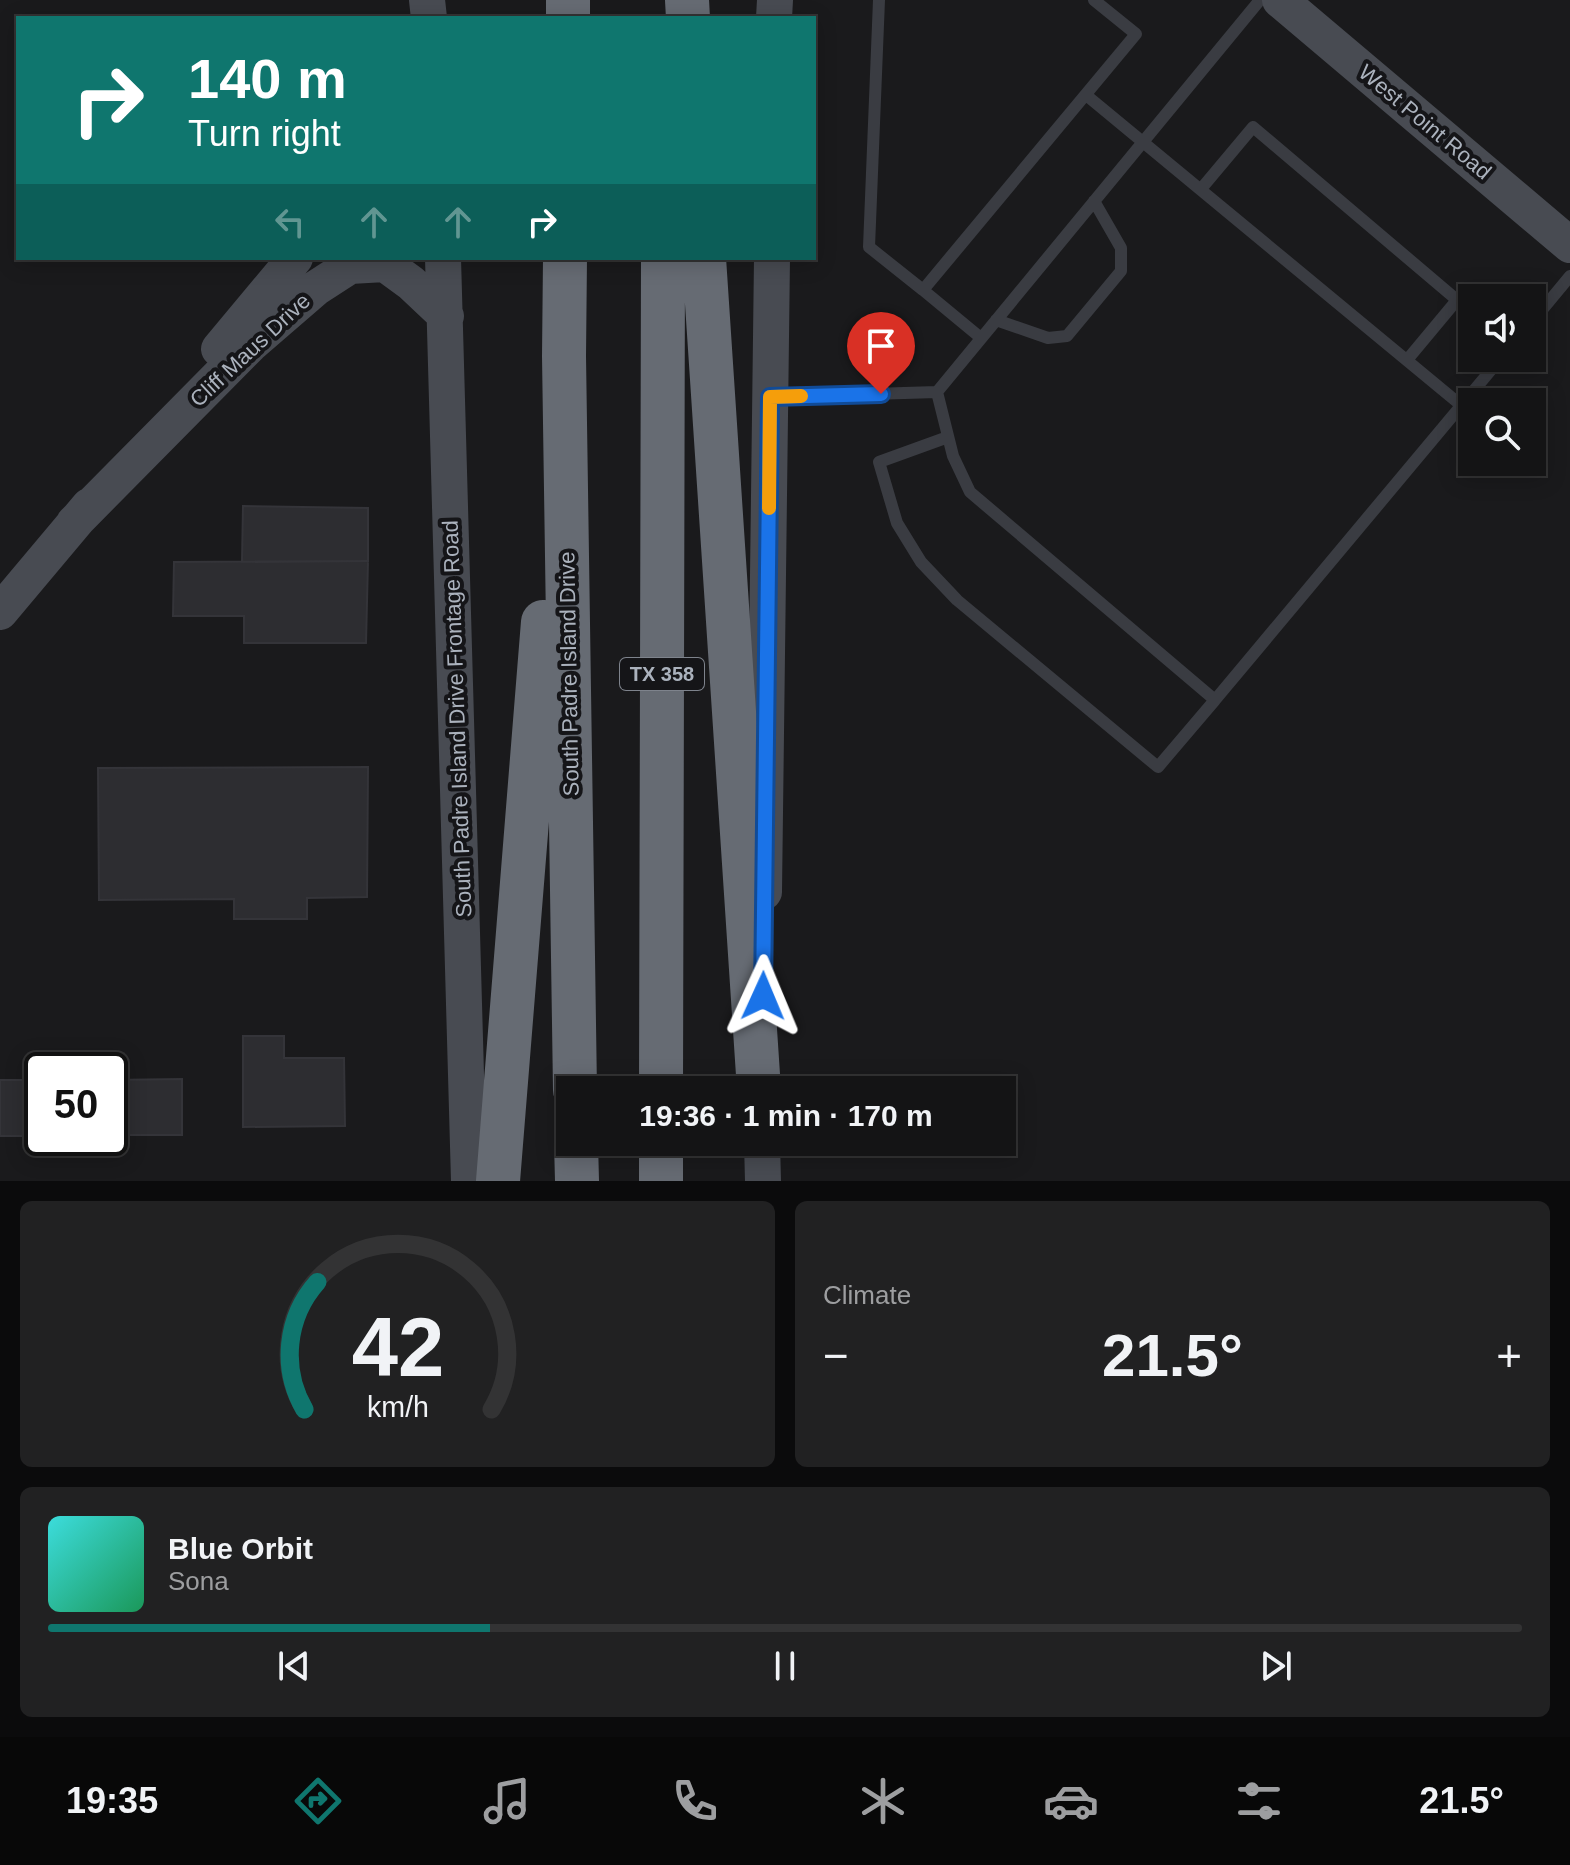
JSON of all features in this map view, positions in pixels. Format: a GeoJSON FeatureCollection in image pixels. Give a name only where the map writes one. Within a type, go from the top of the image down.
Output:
{"type":"FeatureCollection","features":[{"type":"Feature","properties":{"kind":"highway","name":"South Padre Island Drive"},"geometry":{"type":"LineString","coordinates":[[565,260],[575,1076]]}},
{"type":"Feature","properties":{"kind":"highway","name":"TX 358"},"geometry":{"type":"LineString","coordinates":[[661,1076],[663,260]]}},
{"type":"Feature","properties":{"kind":"highway"},"geometry":{"type":"LineString","coordinates":[[704,260],[759,1076]]}},
{"type":"Feature","properties":{"kind":"highway"},"geometry":{"type":"LineString","coordinates":[[498,1181],[564,356]]}},
{"type":"Feature","properties":{"kind":"highway"},"geometry":{"type":"LineString","coordinates":[[576,1156],[577,1181]]}},
{"type":"Feature","properties":{"kind":"highway"},"geometry":{"type":"LineString","coordinates":[[661,1156],[661,1181]]}},
{"type":"Feature","properties":{"kind":"main road","name":"West Point Road"},"geometry":{"type":"LineString","coordinates":[[1280,0],[1570,245]]}},
{"type":"Feature","properties":{"kind":"main road","name":"Cliff Maus Drive"},"geometry":{"type":"LineString","coordinates":[[0,612],[293,260]]}},
{"type":"Feature","properties":{"kind":"main road","name":"South Padre Island Drive Frontage Road"},"geometry":{"type":"LineString","coordinates":[[443,260],[469,1181]]}},
{"type":"Feature","properties":{"kind":"main road"},"geometry":{"type":"LineString","coordinates":[[760,1076],[772,260]]}},
{"type":"Feature","properties":{"kind":"main road","name":"Cliff Maus Drive"},"geometry":{"type":"LineString","coordinates":[[74,523],[250,345],[316,288],[350,266],[385,264],[411,283],[446,316]]}},
{"type":"Feature","properties":{"kind":"main road"},"geometry":{"type":"LineString","coordinates":[[762,1156],[763,1181]]}},
{"type":"Feature","properties":{"kind":"lane"},"geometry":{"type":"LineString","coordinates":[[879,0],[869,247],[981,338]]}},
{"type":"Feature","properties":{"kind":"lane"},"geometry":{"type":"LineString","coordinates":[[923,290],[1136,34],[1094,0]]}},
{"type":"Feature","properties":{"kind":"lane"},"geometry":{"type":"LineString","coordinates":[[770,397],[937,392],[1260,0]]}},
{"type":"Feature","properties":{"kind":"lane"},"geometry":{"type":"LineString","coordinates":[[1086,95],[1458,403]]}},
{"type":"Feature","properties":{"kind":"lane"},"geometry":{"type":"LineString","coordinates":[[1201,189],[1253,127],[1457,300],[1407,360]]}},
{"type":"Feature","properties":{"kind":"lane"},"geometry":{"type":"LineString","coordinates":[[996,320],[1048,338],[1067,336],[1121,271],[1121,248],[1094,201]]}},
{"type":"Feature","properties":{"kind":"lane"},"geometry":{"type":"LineString","coordinates":[[1546,305],[1570,276]]}},
{"type":"Feature","properties":{"kind":"lane"},"geometry":{"type":"LineString","coordinates":[[1477,388],[1490,372]]}},
{"type":"Feature","properties":{"kind":"lane"},"geometry":{"type":"LineString","coordinates":[[937,392],[953,456],[970,492],[1215,700]]}},
{"type":"Feature","properties":{"kind":"lane"},"geometry":{"type":"LineString","coordinates":[[948,437],[879,462],[897,523],[921,562],[957,600],[1158,767],[1458,411]]}},
{"type":"Feature","properties":{"kind":"building"},"geometry":{"type":"Polygon","coordinates":[[[243,506],[368,508],[368,561],[242,562],[243,506]]]}},
{"type":"Feature","properties":{"kind":"building"},"geometry":{"type":"Polygon","coordinates":[[[368,561],[366,643],[244,643],[244,616],[173,616],[174,562],[368,561]]]}},
{"type":"Feature","properties":{"kind":"building"},"geometry":{"type":"Polygon","coordinates":[[[368,767],[367,897],[307,898],[307,919],[234,919],[234,899],[99,900],[98,768],[368,767]]]}},
{"type":"Feature","properties":{"kind":"building"},"geometry":{"type":"Polygon","coordinates":[[[243,1036],[284,1036],[284,1058],[344,1058],[345,1126],[243,1127],[243,1036]]]}},
{"type":"Feature","properties":{"kind":"building"},"geometry":{"type":"Polygon","coordinates":[[[182,1079],[182,1135],[128,1135],[128,1080],[182,1079]]]}},
{"type":"Feature","properties":{"kind":"building"},"geometry":{"type":"Polygon","coordinates":[[[0,1080],[24,1080],[24,1136],[0,1136],[0,1080]]]}},
{"type":"Feature","properties":{"kind":"slow traffic"},"geometry":{"type":"LineString","coordinates":[[769,508],[770,397],[801,396]]}},
{"type":"Feature","properties":{"kind":"route"},"geometry":{"type":"LineString","coordinates":[[763,996],[770,397],[881,394]]}}]}
